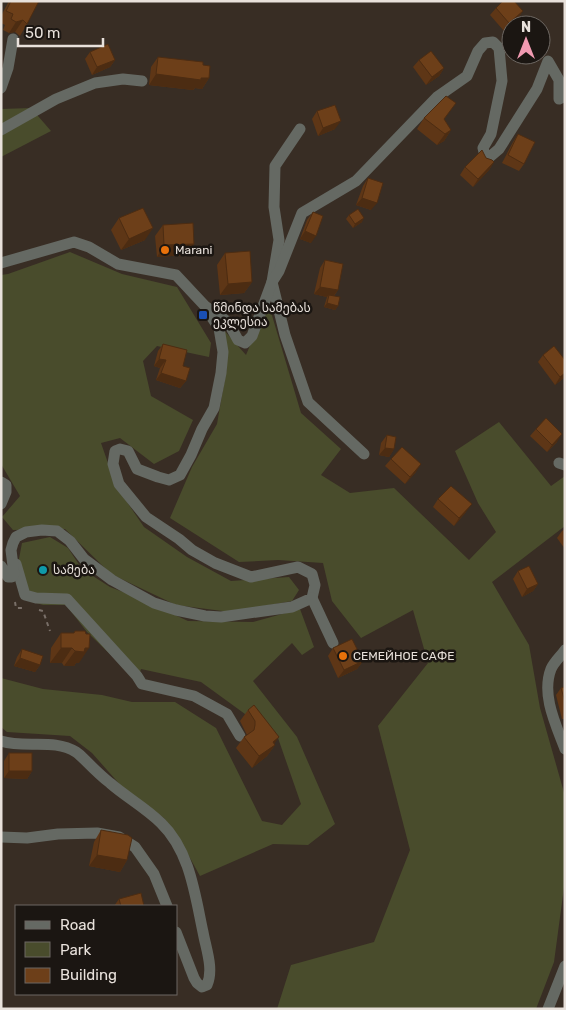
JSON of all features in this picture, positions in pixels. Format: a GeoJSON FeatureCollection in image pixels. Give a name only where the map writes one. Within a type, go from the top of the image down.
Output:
{"type":"FeatureCollection","features":[{"type":"Feature","properties":{"kind":"street"},"geometry":{"type":"LineString","coordinates":[[1,88],[8,68],[13,40]]}},
{"type":"Feature","properties":{"kind":"street"},"geometry":{"type":"LineString","coordinates":[[364,454],[308,402],[285,335],[272,282],[279,271],[302,213],[356,180],[437,97],[467,76],[478,51],[485,43],[492,42],[499,48],[502,82],[491,134],[483,148],[486,160],[504,142],[537,89],[548,61],[559,80],[559,100],[565,96]]}},
{"type":"Feature","properties":{"kind":"street"},"geometry":{"type":"LineString","coordinates":[[1,130],[56,99],[95,83],[123,79],[142,81]]}},
{"type":"Feature","properties":{"kind":"street"},"geometry":{"type":"LineString","coordinates":[[205,306],[228,322],[238,340],[246,343],[252,336],[272,282],[279,240],[274,207],[275,166],[300,130]]}},
{"type":"Feature","properties":{"kind":"street"},"geometry":{"type":"LineString","coordinates":[[1,263],[74,242],[89,246],[118,264],[176,275],[205,306],[219,328],[223,352],[214,408],[180,475],[169,480],[137,470],[128,451],[120,449],[116,451],[113,464],[119,484],[146,517],[192,550],[215,563],[251,576],[298,567],[312,574],[315,585],[312,598],[333,643]]}},
{"type":"Feature","properties":{"kind":"street"},"geometry":{"type":"LineString","coordinates":[[1,482],[6,485],[6,492],[1,504]]}},
{"type":"Feature","properties":{"kind":"street"},"geometry":{"type":"LineString","coordinates":[[1,566],[8,577],[12,577],[14,574],[11,550],[16,537],[26,532],[57,531],[70,542],[84,559],[112,580],[154,603],[176,610],[221,617],[292,606],[312,598]]}},
{"type":"Feature","properties":{"kind":"street"},"geometry":{"type":"LineString","coordinates":[[11,550],[26,595],[36,598],[67,599],[137,676],[142,684],[194,696],[227,714],[240,736]]}},
{"type":"Feature","properties":{"kind":"street"},"geometry":{"type":"LineString","coordinates":[[565,650],[552,667],[548,680],[549,703],[565,749]]}},
{"type":"Feature","properties":{"kind":"street"},"geometry":{"type":"LineString","coordinates":[[1,741],[19,744],[62,746],[76,752],[109,782],[162,824],[176,842],[187,865],[193,885],[210,969],[207,985],[202,987],[196,983],[178,937]]}},
{"type":"Feature","properties":{"kind":"street"},"geometry":{"type":"LineString","coordinates":[[1,837],[27,838],[58,834],[97,833],[119,837],[135,847],[154,874],[167,905]]}},
{"type":"Feature","properties":{"kind":"street"},"geometry":{"type":"LineString","coordinates":[[548,1009],[565,966]]}},
{"type":"Feature","properties":{"kind":"green space"},"geometry":{"type":"Polygon","coordinates":[[[31,108],[51,131],[1,157],[1,109],[31,108]]]}},
{"type":"Feature","properties":{"kind":"green space"},"geometry":{"type":"Polygon","coordinates":[[[70,252],[122,274],[177,287],[211,343],[209,357],[157,346],[143,361],[151,396],[193,420],[179,451],[154,464],[120,438],[101,443],[116,486],[144,527],[187,557],[231,581],[289,577],[299,590],[292,601],[230,612],[176,605],[111,574],[65,529],[13,530],[2,517],[20,496],[1,464],[1,275],[70,252]]]}},
{"type":"Feature","properties":{"kind":"green space"},"geometry":{"type":"Polygon","coordinates":[[[268,302],[301,413],[341,449],[321,475],[350,493],[394,488],[469,560],[496,532],[478,503],[455,451],[499,422],[551,486],[565,476],[565,526],[492,582],[529,645],[540,708],[565,796],[565,880],[554,962],[536,1009],[277,1009],[291,965],[374,942],[410,850],[378,726],[428,663],[413,610],[361,638],[332,601],[323,563],[278,560],[239,562],[170,518],[192,467],[217,424],[227,367],[222,328],[246,355],[268,302]]]}},
{"type":"Feature","properties":{"kind":"green space"},"geometry":{"type":"Polygon","coordinates":[[[50,537],[68,548],[82,569],[110,587],[188,621],[253,622],[300,609],[314,647],[302,655],[292,643],[253,681],[297,737],[335,824],[308,845],[273,844],[200,876],[180,840],[164,818],[123,788],[92,753],[70,736],[7,732],[1,727],[1,678],[43,689],[102,695],[132,702],[175,702],[216,728],[262,821],[282,825],[301,804],[278,738],[201,682],[141,669],[138,679],[87,632],[66,605],[43,605],[30,601],[18,564],[22,543],[50,537]]]}},
{"type":"Feature","properties":{"kind":"building"},"geometry":{"type":"Polygon","coordinates":[[[11,1],[39,1],[27,24],[23,20],[16,22],[11,19],[13,14],[6,11],[11,1]]]}},
{"type":"Feature","properties":{"kind":"building"},"geometry":{"type":"Polygon","coordinates":[[[503,1],[514,1],[523,11],[518,15],[502,15],[496,8],[503,1]]]}},
{"type":"Feature","properties":{"kind":"building"},"geometry":{"type":"Polygon","coordinates":[[[108,44],[115,60],[97,67],[90,52],[108,44]]]}},
{"type":"Feature","properties":{"kind":"building"},"geometry":{"type":"Polygon","coordinates":[[[431,51],[444,68],[432,77],[419,60],[431,51]]]}},
{"type":"Feature","properties":{"kind":"building"},"geometry":{"type":"Polygon","coordinates":[[[158,57],[203,62],[203,65],[210,66],[209,78],[201,78],[201,80],[156,74],[158,57]]]}},
{"type":"Feature","properties":{"kind":"building"},"geometry":{"type":"Polygon","coordinates":[[[446,96],[456,103],[444,119],[451,130],[445,134],[424,118],[446,96]]]}},
{"type":"Feature","properties":{"kind":"building"},"geometry":{"type":"Polygon","coordinates":[[[335,105],[341,121],[323,128],[317,111],[335,105]]]}},
{"type":"Feature","properties":{"kind":"building"},"geometry":{"type":"Polygon","coordinates":[[[518,134],[535,142],[524,164],[508,155],[518,134]]]}},
{"type":"Feature","properties":{"kind":"building"},"geometry":{"type":"Polygon","coordinates":[[[482,150],[486,158],[494,162],[478,179],[465,167],[482,150]]]}},
{"type":"Feature","properties":{"kind":"building"},"geometry":{"type":"Polygon","coordinates":[[[368,178],[383,183],[377,203],[362,198],[368,178]]]}},
{"type":"Feature","properties":{"kind":"building"},"geometry":{"type":"Polygon","coordinates":[[[143,208],[153,228],[129,239],[119,218],[143,208]]]}},
{"type":"Feature","properties":{"kind":"building"},"geometry":{"type":"Polygon","coordinates":[[[358,209],[364,218],[355,224],[349,215],[358,209]]]}},
{"type":"Feature","properties":{"kind":"building"},"geometry":{"type":"Polygon","coordinates":[[[313,212],[323,216],[316,236],[305,231],[313,212]]]}},
{"type":"Feature","properties":{"kind":"building"},"geometry":{"type":"Polygon","coordinates":[[[193,223],[194,244],[164,245],[163,225],[193,223]]]}},
{"type":"Feature","properties":{"kind":"building"},"geometry":{"type":"Polygon","coordinates":[[[250,251],[252,282],[228,284],[225,253],[250,251]]]}},
{"type":"Feature","properties":{"kind":"building"},"geometry":{"type":"Polygon","coordinates":[[[325,260],[343,264],[338,290],[320,287],[325,260]]]}},
{"type":"Feature","properties":{"kind":"building"},"geometry":{"type":"Polygon","coordinates":[[[329,295],[340,297],[338,306],[327,303],[329,295]]]}},
{"type":"Feature","properties":{"kind":"building"},"geometry":{"type":"Polygon","coordinates":[[[163,344],[187,350],[183,366],[190,368],[186,381],[161,373],[166,360],[159,359],[163,344]]]}},
{"type":"Feature","properties":{"kind":"building"},"geometry":{"type":"Polygon","coordinates":[[[554,346],[565,360],[565,373],[560,377],[543,355],[554,346]]]}},
{"type":"Feature","properties":{"kind":"building"},"geometry":{"type":"Polygon","coordinates":[[[546,418],[562,434],[552,445],[536,429],[546,418]]]}},
{"type":"Feature","properties":{"kind":"building"},"geometry":{"type":"Polygon","coordinates":[[[387,435],[396,437],[394,449],[385,448],[387,435]]]}},
{"type":"Feature","properties":{"kind":"building"},"geometry":{"type":"Polygon","coordinates":[[[402,447],[421,464],[410,477],[391,459],[402,447]]]}},
{"type":"Feature","properties":{"kind":"building"},"geometry":{"type":"Polygon","coordinates":[[[451,486],[472,504],[459,518],[438,499],[451,486]]]}},
{"type":"Feature","properties":{"kind":"building"},"geometry":{"type":"Polygon","coordinates":[[[529,566],[538,584],[527,589],[518,571],[529,566]]]}},
{"type":"Feature","properties":{"kind":"building"},"geometry":{"type":"Polygon","coordinates":[[[75,631],[85,631],[86,634],[90,634],[89,648],[85,648],[84,652],[75,651],[72,648],[61,648],[61,633],[74,633],[75,631]]]}},
{"type":"Feature","properties":{"kind":"building"},"geometry":{"type":"Polygon","coordinates":[[[352,639],[363,661],[344,670],[333,648],[352,639]]]}},
{"type":"Feature","properties":{"kind":"building"},"geometry":{"type":"Polygon","coordinates":[[[22,649],[43,656],[40,665],[20,658],[22,649]]]}},
{"type":"Feature","properties":{"kind":"building"},"geometry":{"type":"Polygon","coordinates":[[[565,687],[565,702],[561,688],[565,687]]]}},
{"type":"Feature","properties":{"kind":"building"},"geometry":{"type":"Polygon","coordinates":[[[254,705],[279,737],[273,742],[275,745],[259,756],[244,737],[254,730],[255,721],[248,710],[254,705]]]}},
{"type":"Feature","properties":{"kind":"building"},"geometry":{"type":"Polygon","coordinates":[[[9,753],[32,753],[32,771],[9,771],[9,753]]]}},
{"type":"Feature","properties":{"kind":"building"},"geometry":{"type":"Polygon","coordinates":[[[101,830],[128,835],[132,838],[127,860],[97,855],[101,830]]]}},
{"type":"Feature","properties":{"kind":"building"},"geometry":{"type":"Polygon","coordinates":[[[141,893],[144,905],[121,905],[119,899],[141,893]]]}},
{"type":"Feature","properties":{"kind":"place","name":"Marani"},"geometry":{"type":"Point","coordinates":[165,250]}},
{"type":"Feature","properties":{"kind":"place","name":"წმინდა სამებას ეკლესია"},"geometry":{"type":"Point","coordinates":[203,315]}},
{"type":"Feature","properties":{"kind":"place","name":"სამება"},"geometry":{"type":"Point","coordinates":[43,570]}},
{"type":"Feature","properties":{"kind":"place","name":"СЕМЕЙНОЕ САФЕ"},"geometry":{"type":"Point","coordinates":[343,656]}}]}
